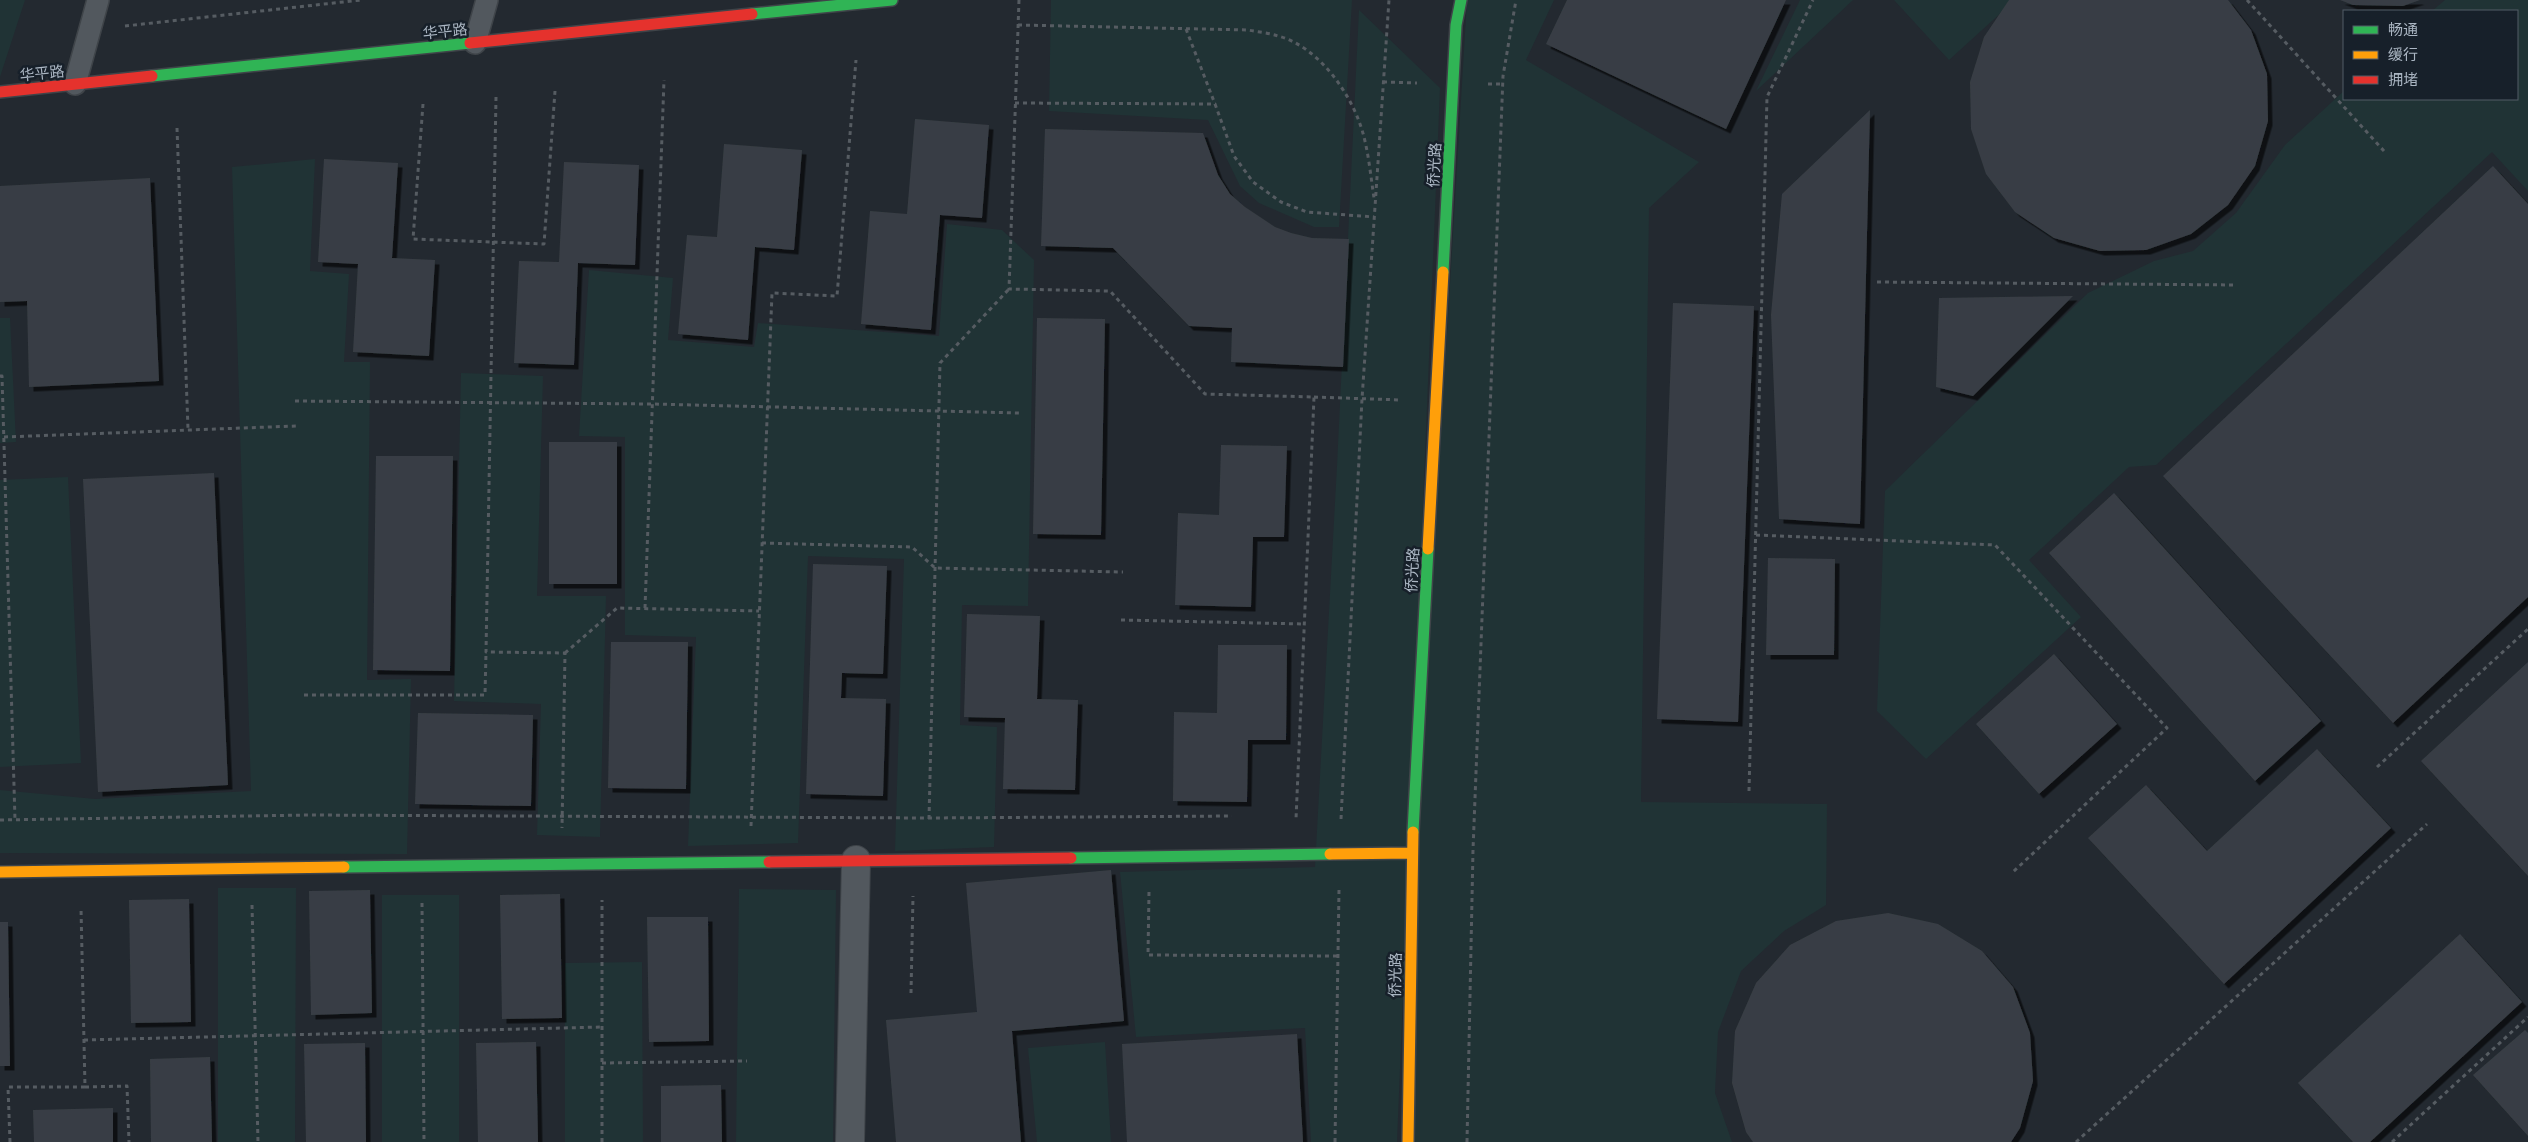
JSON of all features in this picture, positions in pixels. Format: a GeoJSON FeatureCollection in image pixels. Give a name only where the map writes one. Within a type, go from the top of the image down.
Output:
{"type":"FeatureCollection","features":[{"type":"Feature","properties":{"kind":"street","name":"华平路"},"geometry":{"type":"LineString","coordinates":[[0,92],[892,0]]}},
{"type":"Feature","properties":{"kind":"street","name":"侨光路"},"geometry":{"type":"LineString","coordinates":[[1408,1142],[1412,853],[1456,35],[1461,0]]}},
{"type":"Feature","properties":{"kind":"street"},"geometry":{"type":"LineString","coordinates":[[0,872],[1412,853]]}},
{"type":"Feature","properties":{"kind":"street"},"geometry":{"type":"LineString","coordinates":[[850,1142],[856,860]]}},
{"type":"Feature","properties":{"kind":"lane"},"geometry":{"type":"LineString","coordinates":[[75,84],[98,0]]}},
{"type":"Feature","properties":{"kind":"lane"},"geometry":{"type":"LineString","coordinates":[[475,43],[487,0]]}},
{"type":"Feature","properties":{"kind":"path"},"geometry":{"type":"LineString","coordinates":[[90,30],[360,0]]}},
{"type":"Feature","properties":{"kind":"path"},"geometry":{"type":"LineString","coordinates":[[928,860],[940,363],[1009,289],[1019,0]]}},
{"type":"Feature","properties":{"kind":"path"},"geometry":{"type":"LineString","coordinates":[[1335,1142],[1340,854],[1362,399],[1389,0]]}},
{"type":"Feature","properties":{"kind":"path"},"geometry":{"type":"LineString","coordinates":[[1467,1142],[1473,850],[1503,76],[1516,0]]}},
{"type":"Feature","properties":{"kind":"path"},"geometry":{"type":"LineString","coordinates":[[1749,791],[1767,97],[1813,0]]}},
{"type":"Feature","properties":{"kind":"path"},"geometry":{"type":"LineString","coordinates":[[2248,0],[2384,151]]}},
{"type":"Feature","properties":{"kind":"path"},"geometry":{"type":"LineString","coordinates":[[1018,25],[1248,30],[1280,36],[1301,47],[1316,58],[1351,104],[1364,136],[1375,206]]}},
{"type":"Feature","properties":{"kind":"path"},"geometry":{"type":"LineString","coordinates":[[1186,29],[1234,156],[1253,182],[1281,202],[1307,212],[1374,217]]}},
{"type":"Feature","properties":{"kind":"path"},"geometry":{"type":"LineString","coordinates":[[750,862],[772,293],[837,296],[856,60]]}},
{"type":"Feature","properties":{"kind":"path"},"geometry":{"type":"LineString","coordinates":[[646,608],[664,80]]}},
{"type":"Feature","properties":{"kind":"path"},"geometry":{"type":"LineString","coordinates":[[423,104],[413,239],[544,244],[555,91]]}},
{"type":"Feature","properties":{"kind":"path"},"geometry":{"type":"LineString","coordinates":[[304,695],[485,695],[496,97]]}},
{"type":"Feature","properties":{"kind":"path"},"geometry":{"type":"LineString","coordinates":[[1016,103],[1215,104]]}},
{"type":"Feature","properties":{"kind":"path"},"geometry":{"type":"LineString","coordinates":[[177,128],[188,429]]}},
{"type":"Feature","properties":{"kind":"path"},"geometry":{"type":"LineString","coordinates":[[1877,282],[2237,285]]}},
{"type":"Feature","properties":{"kind":"path"},"geometry":{"type":"LineString","coordinates":[[1009,289],[1110,291],[1205,394],[1436,402]]}},
{"type":"Feature","properties":{"kind":"path"},"geometry":{"type":"LineString","coordinates":[[0,376],[2,376],[16,820]]}},
{"type":"Feature","properties":{"kind":"path"},"geometry":{"type":"LineString","coordinates":[[1294,855],[1314,397]]}},
{"type":"Feature","properties":{"kind":"path"},"geometry":{"type":"LineString","coordinates":[[295,401],[652,404],[1019,413]]}},
{"type":"Feature","properties":{"kind":"path"},"geometry":{"type":"LineString","coordinates":[[4,437],[296,426]]}},
{"type":"Feature","properties":{"kind":"path"},"geometry":{"type":"LineString","coordinates":[[1756,535],[1996,545],[2167,728],[2013,872]]}},
{"type":"Feature","properties":{"kind":"path"},"geometry":{"type":"LineString","coordinates":[[762,543],[912,547],[935,568],[1123,572]]}},
{"type":"Feature","properties":{"kind":"path"},"geometry":{"type":"LineString","coordinates":[[486,652],[565,653],[616,608],[759,611]]}},
{"type":"Feature","properties":{"kind":"path"},"geometry":{"type":"LineString","coordinates":[[1121,620],[1304,624]]}},
{"type":"Feature","properties":{"kind":"path"},"geometry":{"type":"LineString","coordinates":[[2376,766],[2528,628]]}},
{"type":"Feature","properties":{"kind":"path"},"geometry":{"type":"LineString","coordinates":[[561,864],[565,653]]}},
{"type":"Feature","properties":{"kind":"path"},"geometry":{"type":"LineString","coordinates":[[0,820],[562,815],[929,818],[1238,816]]}},
{"type":"Feature","properties":{"kind":"path"},"geometry":{"type":"LineString","coordinates":[[1332,816],[1342,815]]}},
{"type":"Feature","properties":{"kind":"path"},"geometry":{"type":"LineString","coordinates":[[1286,816],[1305,816]]}},
{"type":"Feature","properties":{"kind":"path"},"geometry":{"type":"LineString","coordinates":[[2076,1142],[2427,824]]}},
{"type":"Feature","properties":{"kind":"path"},"geometry":{"type":"LineString","coordinates":[[1149,856],[1148,955],[1337,956]]}},
{"type":"Feature","properties":{"kind":"path"},"geometry":{"type":"LineString","coordinates":[[911,993],[914,860]]}},
{"type":"Feature","properties":{"kind":"path"},"geometry":{"type":"LineString","coordinates":[[602,864],[602,1142]]}},
{"type":"Feature","properties":{"kind":"path"},"geometry":{"type":"LineString","coordinates":[[422,866],[424,1142]]}},
{"type":"Feature","properties":{"kind":"path"},"geometry":{"type":"LineString","coordinates":[[251,869],[258,1142]]}},
{"type":"Feature","properties":{"kind":"path"},"geometry":{"type":"LineString","coordinates":[[80,871],[86,1088]]}},
{"type":"Feature","properties":{"kind":"path"},"geometry":{"type":"LineString","coordinates":[[2392,1142],[2528,1017]]}},
{"type":"Feature","properties":{"kind":"path"},"geometry":{"type":"LineString","coordinates":[[84,1040],[602,1027]]}},
{"type":"Feature","properties":{"kind":"path"},"geometry":{"type":"LineString","coordinates":[[602,1063],[747,1061]]}},
{"type":"Feature","properties":{"kind":"path"},"geometry":{"type":"LineString","coordinates":[[10,1142],[8,1087],[86,1088],[127,1086],[129,1142]]}},
{"type":"Feature","properties":{"kind":"shaded area"},"geometry":{"type":"Polygon","coordinates":[[[0,0],[25,0],[0,77],[0,0]]]}},
{"type":"Feature","properties":{"kind":"shaded area"},"geometry":{"type":"Polygon","coordinates":[[[1051,0],[1352,0],[1339,227],[1314,227],[1259,203],[1240,186],[1208,120],[1049,111],[1051,0]]]}},
{"type":"Feature","properties":{"kind":"shaded area"},"geometry":{"type":"Polygon","coordinates":[[[1467,0],[1554,0],[1526,60],[1699,162],[1649,208],[1641,802],[1827,804],[1826,905],[1784,931],[1741,971],[1718,1032],[1715,1093],[1732,1142],[1414,1142],[1416,853],[1467,0]]]}},
{"type":"Feature","properties":{"kind":"shaded area"},"geometry":{"type":"Polygon","coordinates":[[[1800,0],[1853,0],[1756,91],[1800,0]]]}},
{"type":"Feature","properties":{"kind":"shaded area"},"geometry":{"type":"Polygon","coordinates":[[[1894,0],[2015,0],[1949,60],[1894,0]]]}},
{"type":"Feature","properties":{"kind":"shaded area"},"geometry":{"type":"Polygon","coordinates":[[[2445,0],[2528,0],[2528,191],[2492,152],[2156,465],[2129,467],[2029,560],[2081,617],[1926,759],[1877,711],[1885,491],[2088,293],[2154,261],[2193,251],[2236,213],[2285,145],[2343,92],[2343,100],[2518,100],[2518,10],[2433,10],[2445,0]]]}},
{"type":"Feature","properties":{"kind":"shaded area"},"geometry":{"type":"Polygon","coordinates":[[[1359,10],[1440,88],[1397,1142],[1311,1142],[1305,1028],[1136,1037],[1120,872],[1315,867],[1359,10]]]}},
{"type":"Feature","properties":{"kind":"shaded area"},"geometry":{"type":"Polygon","coordinates":[[[315,159],[310,271],[349,274],[344,362],[370,362],[367,680],[411,679],[407,854],[0,853],[0,790],[95,799],[251,791],[232,167],[315,159]]]}},
{"type":"Feature","properties":{"kind":"shaded area"},"geometry":{"type":"Polygon","coordinates":[[[947,224],[1002,230],[1034,260],[1028,606],[962,605],[960,725],[997,727],[994,847],[895,851],[904,559],[808,556],[798,843],[688,846],[696,637],[625,635],[625,437],[579,436],[589,270],[673,278],[668,340],[754,347],[758,323],[939,336],[947,224]]]}},
{"type":"Feature","properties":{"kind":"shaded area"},"geometry":{"type":"Polygon","coordinates":[[[0,318],[10,318],[16,442],[0,443],[0,318]]]}},
{"type":"Feature","properties":{"kind":"shaded area"},"geometry":{"type":"Polygon","coordinates":[[[461,373],[543,376],[537,596],[606,596],[600,837],[537,835],[541,704],[454,701],[461,373]]]}},
{"type":"Feature","properties":{"kind":"shaded area"},"geometry":{"type":"Polygon","coordinates":[[[68,477],[81,763],[0,767],[0,480],[68,477]]]}},
{"type":"Feature","properties":{"kind":"shaded area"},"geometry":{"type":"Polygon","coordinates":[[[218,888],[296,888],[295,1142],[218,1142],[218,888]]]}},
{"type":"Feature","properties":{"kind":"shaded area"},"geometry":{"type":"Polygon","coordinates":[[[739,889],[836,890],[833,1142],[736,1142],[739,889]]]}},
{"type":"Feature","properties":{"kind":"shaded area"},"geometry":{"type":"Polygon","coordinates":[[[382,895],[459,895],[459,1142],[382,1142],[382,895]]]}},
{"type":"Feature","properties":{"kind":"shaded area"},"geometry":{"type":"Polygon","coordinates":[[[642,962],[643,1142],[565,1142],[565,963],[642,962]]]}},
{"type":"Feature","properties":{"kind":"shaded area"},"geometry":{"type":"Polygon","coordinates":[[[1105,1042],[1111,1142],[1037,1142],[1028,1048],[1105,1042]]]}},
{"type":"Feature","properties":{"kind":"building"},"geometry":{"type":"Polygon","coordinates":[[[1567,0],[1786,0],[1726,129],[1546,44],[1567,0]]]}},
{"type":"Feature","properties":{"kind":"building"},"geometry":{"type":"Polygon","coordinates":[[[2009,0],[2228,0],[2251,30],[2267,74],[2268,121],[2255,166],[2228,205],[2191,234],[2146,250],[2100,251],[2054,238],[2015,212],[1986,174],[1971,129],[1970,82],[1984,37],[2009,0]]]}},
{"type":"Feature","properties":{"kind":"building"},"geometry":{"type":"Polygon","coordinates":[[[2340,0],[2420,0],[2403,6],[2353,5],[2340,0]]]}},
{"type":"Feature","properties":{"kind":"building"},"geometry":{"type":"Polygon","coordinates":[[[1870,110],[1860,524],[1779,519],[1771,315],[1782,194],[1870,110]]]}},
{"type":"Feature","properties":{"kind":"building"},"geometry":{"type":"Polygon","coordinates":[[[915,119],[989,125],[982,218],[940,215],[931,330],[861,324],[870,211],[907,214],[915,119]]]}},
{"type":"Feature","properties":{"kind":"building"},"geometry":{"type":"Polygon","coordinates":[[[1045,129],[1203,133],[1218,175],[1230,194],[1245,207],[1275,227],[1291,233],[1312,238],[1349,239],[1343,367],[1231,362],[1232,328],[1189,326],[1113,248],[1041,246],[1045,129]]]}},
{"type":"Feature","properties":{"kind":"building"},"geometry":{"type":"Polygon","coordinates":[[[724,144],[802,150],[794,250],[755,247],[748,340],[678,334],[687,235],[717,237],[724,144]]]}},
{"type":"Feature","properties":{"kind":"building"},"geometry":{"type":"Polygon","coordinates":[[[324,159],[398,163],[392,258],[435,260],[429,356],[353,352],[358,264],[318,262],[324,159]]]}},
{"type":"Feature","properties":{"kind":"building"},"geometry":{"type":"Polygon","coordinates":[[[564,162],[639,165],[635,265],[578,263],[574,365],[514,363],[519,261],[559,262],[564,162]]]}},
{"type":"Feature","properties":{"kind":"building"},"geometry":{"type":"Polygon","coordinates":[[[2493,166],[2528,204],[2528,597],[2393,723],[2163,476],[2493,166]]]}},
{"type":"Feature","properties":{"kind":"building"},"geometry":{"type":"Polygon","coordinates":[[[150,178],[159,381],[29,387],[27,301],[0,302],[0,186],[150,178]]]}},
{"type":"Feature","properties":{"kind":"building"},"geometry":{"type":"Polygon","coordinates":[[[2073,296],[1973,396],[1936,387],[1939,298],[2073,296]]]}},
{"type":"Feature","properties":{"kind":"building"},"geometry":{"type":"Polygon","coordinates":[[[1673,303],[1754,306],[1738,722],[1657,719],[1673,303]]]}},
{"type":"Feature","properties":{"kind":"building"},"geometry":{"type":"Polygon","coordinates":[[[1037,318],[1105,319],[1101,535],[1033,534],[1037,318]]]}},
{"type":"Feature","properties":{"kind":"building"},"geometry":{"type":"Polygon","coordinates":[[[549,442],[617,442],[617,584],[549,584],[549,442]]]}},
{"type":"Feature","properties":{"kind":"building"},"geometry":{"type":"Polygon","coordinates":[[[1221,445],[1287,446],[1284,537],[1253,537],[1251,607],[1175,605],[1178,513],[1219,515],[1221,445]]]}},
{"type":"Feature","properties":{"kind":"building"},"geometry":{"type":"Polygon","coordinates":[[[376,456],[453,456],[450,671],[373,670],[376,456]]]}},
{"type":"Feature","properties":{"kind":"building"},"geometry":{"type":"Polygon","coordinates":[[[214,473],[228,785],[98,792],[83,479],[214,473]]]}},
{"type":"Feature","properties":{"kind":"building"},"geometry":{"type":"Polygon","coordinates":[[[2114,493],[2321,721],[2255,781],[2049,553],[2114,493]]]}},
{"type":"Feature","properties":{"kind":"building"},"geometry":{"type":"Polygon","coordinates":[[[1768,558],[1835,559],[1834,655],[1766,655],[1768,558]]]}},
{"type":"Feature","properties":{"kind":"building"},"geometry":{"type":"Polygon","coordinates":[[[813,564],[887,566],[883,674],[842,673],[841,698],[886,699],[883,796],[806,794],[813,564]]]}},
{"type":"Feature","properties":{"kind":"building"},"geometry":{"type":"Polygon","coordinates":[[[967,614],[1040,616],[1037,699],[1078,700],[1075,790],[1003,789],[1005,718],[964,717],[967,614]]]}},
{"type":"Feature","properties":{"kind":"building"},"geometry":{"type":"Polygon","coordinates":[[[611,642],[688,642],[686,789],[608,788],[611,642]]]}},
{"type":"Feature","properties":{"kind":"building"},"geometry":{"type":"Polygon","coordinates":[[[1218,645],[1287,645],[1286,740],[1248,740],[1247,802],[1173,801],[1174,712],[1217,713],[1218,645]]]}},
{"type":"Feature","properties":{"kind":"building"},"geometry":{"type":"Polygon","coordinates":[[[2054,654],[2117,724],[2039,794],[1976,724],[2054,654]]]}},
{"type":"Feature","properties":{"kind":"building"},"geometry":{"type":"Polygon","coordinates":[[[2528,662],[2528,876],[2421,761],[2528,662]]]}},
{"type":"Feature","properties":{"kind":"building"},"geometry":{"type":"Polygon","coordinates":[[[418,713],[533,715],[531,806],[415,804],[418,713]]]}},
{"type":"Feature","properties":{"kind":"building"},"geometry":{"type":"Polygon","coordinates":[[[2317,749],[2391,828],[2224,984],[2088,838],[2146,785],[2207,851],[2317,749]]]}},
{"type":"Feature","properties":{"kind":"building"},"geometry":{"type":"Polygon","coordinates":[[[1111,870],[1124,1021],[1012,1031],[1021,1142],[896,1142],[886,1020],[977,1012],[966,883],[1111,870]]]}},
{"type":"Feature","properties":{"kind":"building"},"geometry":{"type":"Polygon","coordinates":[[[370,890],[372,1013],[311,1015],[309,891],[370,890]]]}},
{"type":"Feature","properties":{"kind":"building"},"geometry":{"type":"Polygon","coordinates":[[[560,894],[562,1018],[502,1019],[500,895],[560,894]]]}},
{"type":"Feature","properties":{"kind":"building"},"geometry":{"type":"Polygon","coordinates":[[[189,899],[191,1022],[131,1023],[129,900],[189,899]]]}},
{"type":"Feature","properties":{"kind":"building"},"geometry":{"type":"Polygon","coordinates":[[[1888,913],[1938,924],[1982,951],[2013,987],[2030,1033],[2033,1081],[2020,1128],[2011,1142],[1753,1142],[1746,1132],[1732,1083],[1735,1031],[1756,983],[1790,945],[1836,921],[1888,913]]]}},
{"type":"Feature","properties":{"kind":"building"},"geometry":{"type":"Polygon","coordinates":[[[647,917],[708,917],[709,1041],[649,1042],[647,917]]]}},
{"type":"Feature","properties":{"kind":"building"},"geometry":{"type":"Polygon","coordinates":[[[0,922],[8,922],[10,1066],[0,1066],[0,922]]]}},
{"type":"Feature","properties":{"kind":"building"},"geometry":{"type":"Polygon","coordinates":[[[2460,934],[2522,1002],[2370,1142],[2353,1142],[2298,1083],[2460,934]]]}},
{"type":"Feature","properties":{"kind":"building"},"geometry":{"type":"Polygon","coordinates":[[[2525,1030],[2528,1033],[2528,1136],[2473,1075],[2525,1030]]]}},
{"type":"Feature","properties":{"kind":"building"},"geometry":{"type":"Polygon","coordinates":[[[1297,1034],[1303,1142],[1127,1142],[1122,1044],[1297,1034]]]}},
{"type":"Feature","properties":{"kind":"building"},"geometry":{"type":"Polygon","coordinates":[[[536,1042],[538,1142],[478,1142],[476,1043],[536,1042]]]}},
{"type":"Feature","properties":{"kind":"building"},"geometry":{"type":"Polygon","coordinates":[[[365,1043],[366,1142],[306,1142],[304,1044],[365,1043]]]}},
{"type":"Feature","properties":{"kind":"building"},"geometry":{"type":"Polygon","coordinates":[[[210,1057],[212,1142],[151,1142],[150,1059],[210,1057]]]}},
{"type":"Feature","properties":{"kind":"building"},"geometry":{"type":"Polygon","coordinates":[[[721,1085],[722,1142],[661,1142],[661,1086],[721,1085]]]}},
{"type":"Feature","properties":{"kind":"building"},"geometry":{"type":"Polygon","coordinates":[[[113,1108],[113,1142],[34,1142],[33,1110],[113,1108]]]}},
{"type":"Feature","properties":{"kind":"traffic: fast"},"geometry":{"type":"LineString","coordinates":[[752,14],[892,0]]}},
{"type":"Feature","properties":{"kind":"traffic: fast"},"geometry":{"type":"LineString","coordinates":[[1443,272],[1456,25],[1461,0]]}},
{"type":"Feature","properties":{"kind":"traffic: fast"},"geometry":{"type":"LineString","coordinates":[[152,76],[470,43]]}},
{"type":"Feature","properties":{"kind":"traffic: fast"},"geometry":{"type":"LineString","coordinates":[[1413,832],[1428,549]]}},
{"type":"Feature","properties":{"kind":"traffic: fast"},"geometry":{"type":"LineString","coordinates":[[1071,858],[1330,854]]}},
{"type":"Feature","properties":{"kind":"traffic: fast"},"geometry":{"type":"LineString","coordinates":[[344,867],[769,862]]}},
{"type":"Feature","properties":{"kind":"traffic: slow"},"geometry":{"type":"LineString","coordinates":[[1428,549],[1443,272]]}},
{"type":"Feature","properties":{"kind":"traffic: slow"},"geometry":{"type":"LineString","coordinates":[[1408,1142],[1413,832]]}},
{"type":"Feature","properties":{"kind":"traffic: slow"},"geometry":{"type":"LineString","coordinates":[[1330,854],[1412,853]]}},
{"type":"Feature","properties":{"kind":"traffic: slow"},"geometry":{"type":"LineString","coordinates":[[0,872],[344,867]]}},
{"type":"Feature","properties":{"kind":"traffic: jam"},"geometry":{"type":"LineString","coordinates":[[470,43],[752,14]]}},
{"type":"Feature","properties":{"kind":"traffic: jam"},"geometry":{"type":"LineString","coordinates":[[0,92],[152,76]]}},
{"type":"Feature","properties":{"kind":"traffic: jam"},"geometry":{"type":"LineString","coordinates":[[769,862],[1071,858]]}}]}
